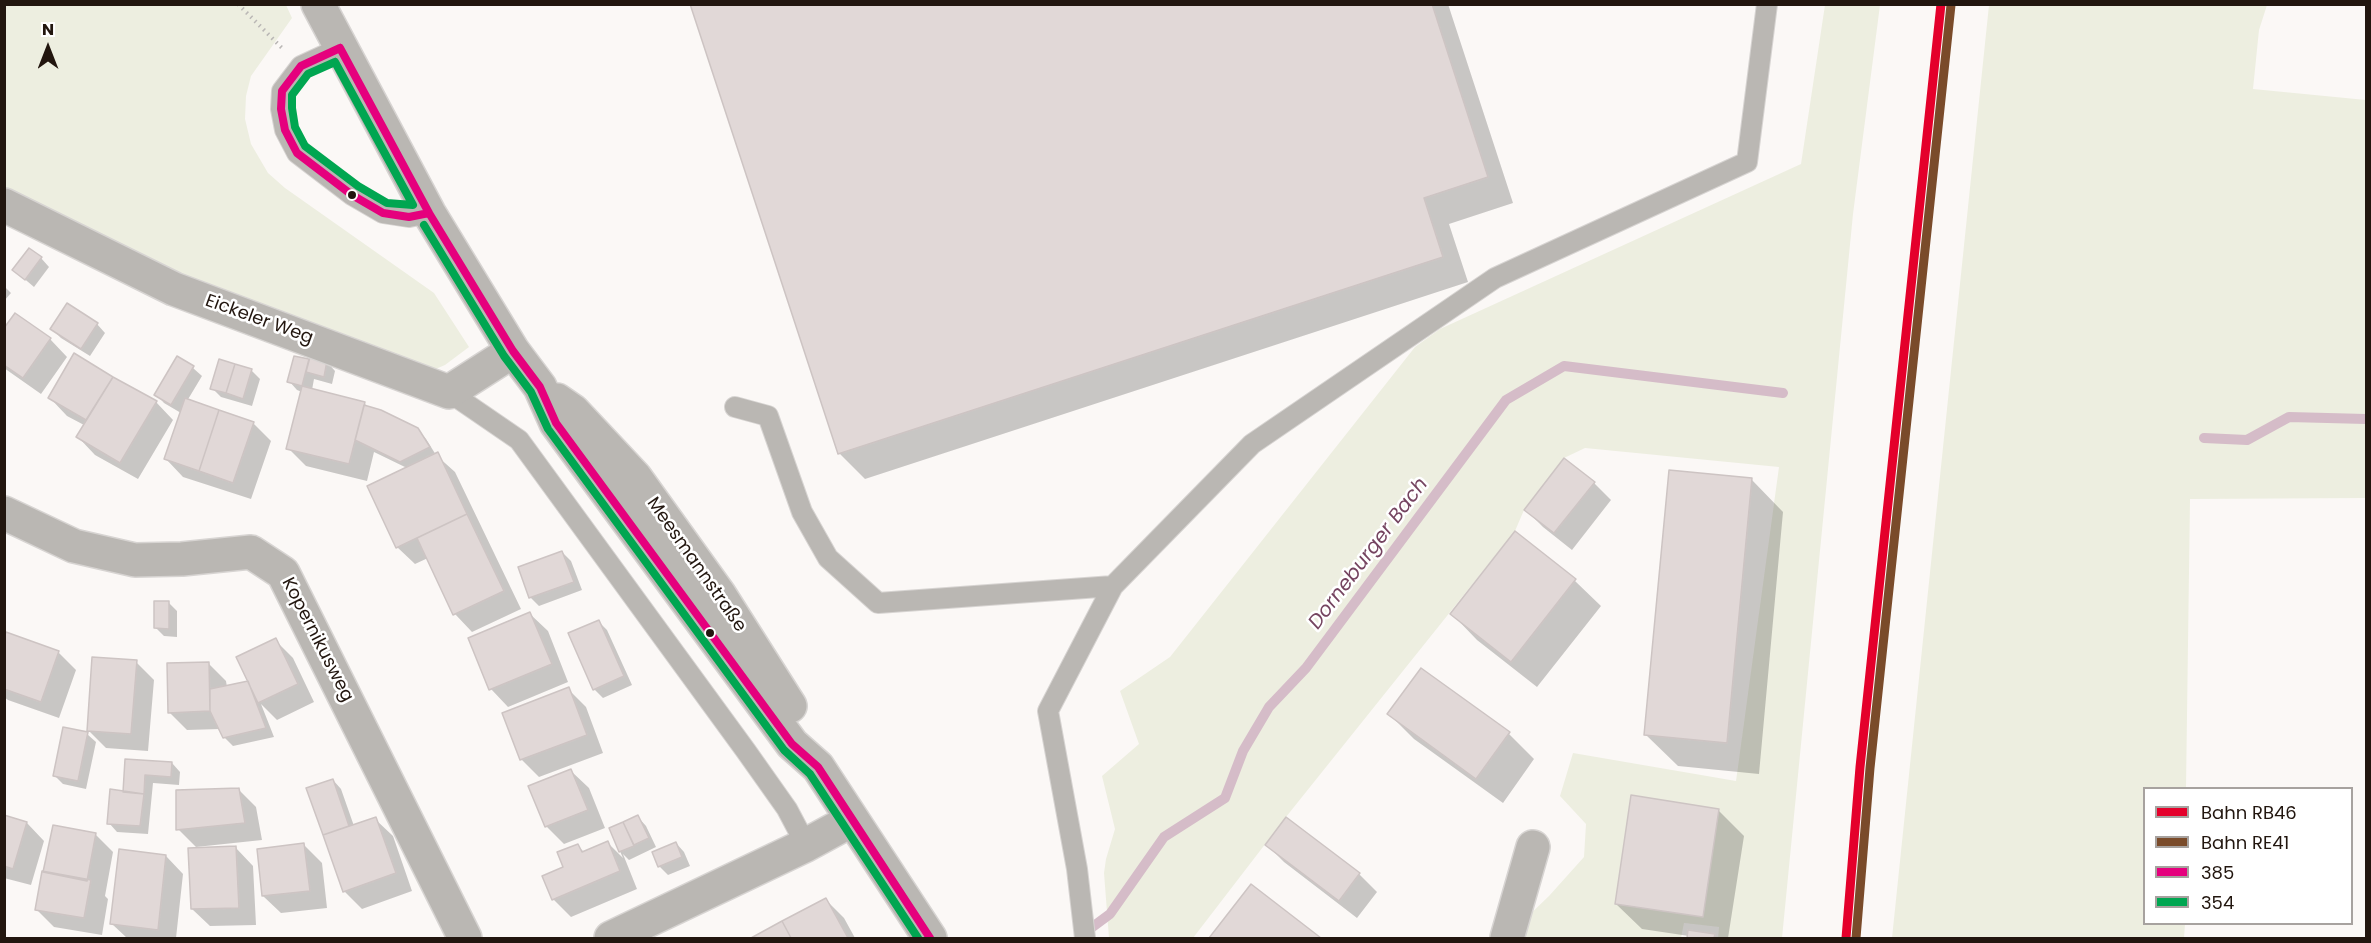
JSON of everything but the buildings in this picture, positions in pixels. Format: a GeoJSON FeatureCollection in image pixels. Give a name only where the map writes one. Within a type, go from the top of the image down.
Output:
{"type":"FeatureCollection","features":[{"type":"Feature","properties":{"kind":"street","name":"Meesmannstraße"},"geometry":{"type":"LineString","coordinates":[[318,4],[429,213],[513,351],[540,387],[556,423],[792,744],[818,767],[930,939]]}},
{"type":"Feature","properties":{"kind":"street","name":"Eickeler Weg"},"geometry":{"type":"LineString","coordinates":[[4,205],[174,289],[449,392]]}},
{"type":"Feature","properties":{"kind":"street"},"geometry":{"type":"LineString","coordinates":[[449,392],[513,351]]}},
{"type":"Feature","properties":{"kind":"street","name":"Kopernikusweg"},"geometry":{"type":"LineString","coordinates":[[4,513],[74,546],[135,560],[182,559],[251,552],[283,573],[465,939]]}},
{"type":"Feature","properties":{"kind":"street"},"geometry":{"type":"LineString","coordinates":[[611,939],[806,845],[852,820]]}},
{"type":"Feature","properties":{"kind":"street"},"geometry":{"type":"LineString","coordinates":[[1507,939],[1533,847]]}},
{"type":"Feature","properties":{"kind":"lane"},"geometry":{"type":"LineString","coordinates":[[1085,939],[1077,869],[1048,711],[1113,586],[1252,444],[1495,278],[1747,162],[1767,4]]}},
{"type":"Feature","properties":{"kind":"lane"},"geometry":{"type":"LineString","coordinates":[[340,48],[302,66],[282,92],[281,109],[285,130],[297,153],[352,195],[383,213],[409,217],[429,213]]}},
{"type":"Feature","properties":{"kind":"lane"},"geometry":{"type":"LineString","coordinates":[[449,392],[519,440],[760,770],[787,809],[806,845]]}},
{"type":"Feature","properties":{"kind":"lane"},"geometry":{"type":"LineString","coordinates":[[735,406],[768,416],[802,512],[828,558],[878,603],[1113,586]]}},
{"type":"Feature","properties":{"kind":"path"},"geometry":{"type":"LineString","coordinates":[[238,4],[302,66]]}},
{"type":"Feature","properties":{"kind":"shaded area"},"geometry":{"type":"Polygon","coordinates":[[[4,5],[286,5],[292,18],[251,76],[246,96],[245,119],[251,144],[268,173],[285,188],[434,293],[469,347],[445,365],[431,371],[208,288],[5,191],[4,5]]]}},
{"type":"Feature","properties":{"kind":"shaded area"},"geometry":{"type":"Polygon","coordinates":[[[1825,5],[1880,5],[1853,214],[1782,938],[1718,938],[1719,927],[1684,923],[1681,938],[1520,938],[1524,920],[1584,857],[1586,824],[1560,796],[1573,753],[1736,781],[1779,467],[1585,448],[1564,458],[1524,510],[1515,531],[1286,817],[1193,938],[1109,938],[1104,873],[1115,829],[1102,776],[1139,744],[1120,691],[1170,657],[1415,347],[1440,329],[1801,164],[1825,5]]]}},
{"type":"Feature","properties":{"kind":"shaded area"},"geometry":{"type":"Polygon","coordinates":[[[1989,5],[2267,5],[2259,30],[2253,89],[2366,100],[2366,498],[2190,499],[2186,787],[2143,787],[2143,925],[2185,925],[2184,938],[1892,938],[1989,5]]]}},
{"type":"Feature","properties":{"kind":"waterway","name":"Dorneburger Bach"},"geometry":{"type":"LineString","coordinates":[[1083,934],[1110,914],[1164,837],[1225,798],[1243,751],[1269,707],[1306,668],[1506,400],[1564,366],[1783,393]]}},
{"type":"Feature","properties":{"kind":"waterway","name":"Dorneburger Bach"},"geometry":{"type":"LineString","coordinates":[[2204,438],[2247,440],[2289,417],[2366,419]]}},
{"type":"Feature","properties":{"kind":"rail line","name":"RB46"},"geometry":{"type":"LineString","coordinates":[[1846,938],[1860,767],[1941,4]]}},
{"type":"Feature","properties":{"kind":"rail line","name":"RE41"},"geometry":{"type":"LineString","coordinates":[[1856,938],[1870,768],[1951,5]]}},
{"type":"Feature","properties":{"kind":"transit line","name":"385"},"geometry":{"type":"LineString","coordinates":[[340,48],[429,213],[409,217],[383,213],[352,195],[297,153],[285,130],[281,109],[282,91],[301,66],[340,48]]}},
{"type":"Feature","properties":{"kind":"transit line","name":"354"},"geometry":{"type":"LineString","coordinates":[[335,62],[413,205],[387,203],[358,186],[305,146],[295,127],[292,95],[308,74],[335,62]]}},
{"type":"Feature","properties":{"kind":"transit line","name":"385"},"geometry":{"type":"LineString","coordinates":[[429,213],[513,351],[540,387],[556,423],[792,744],[818,767],[930,938]]}},
{"type":"Feature","properties":{"kind":"transit line","name":"354"},"geometry":{"type":"LineString","coordinates":[[424,225],[504,356],[531,392],[548,429],[784,750],[810,774],[918,938]]}}]}
